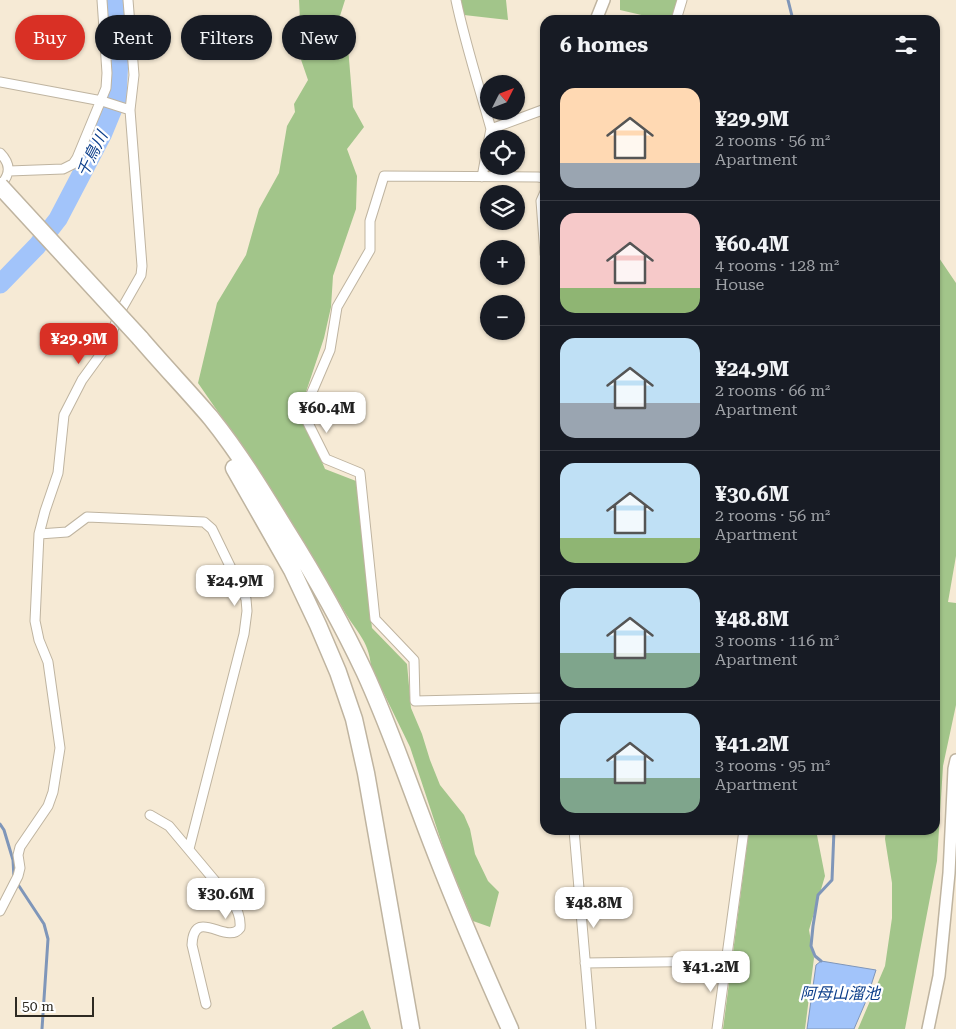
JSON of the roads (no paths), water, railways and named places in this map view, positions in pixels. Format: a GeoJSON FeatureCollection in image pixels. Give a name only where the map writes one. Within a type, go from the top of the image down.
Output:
{"type":"FeatureCollection","features":[{"type":"Feature","properties":{"kind":"highway"},"geometry":{"type":"LineString","coordinates":[[0,186],[140,338],[210,418],[240,458],[297,547],[334,613],[391,731],[435,853],[510,1029]]}},
{"type":"Feature","properties":{"kind":"highway"},"geometry":{"type":"LineString","coordinates":[[173,377],[238,473],[265,521],[296,578],[338,672],[354,719],[366,773],[411,1029]]}},
{"type":"Feature","properties":{"kind":"street"},"geometry":{"type":"LineString","coordinates":[[9,171],[63,169],[73,164],[77,158],[104,101],[107,73],[102,0]]}},
{"type":"Feature","properties":{"kind":"street"},"geometry":{"type":"LineString","coordinates":[[0,912],[18,876],[20,847],[48,806],[53,792],[60,748],[48,662],[35,621],[39,534],[58,474],[64,415],[82,380],[106,347],[121,310],[141,275],[142,266],[127,110],[134,75],[128,0]]}},
{"type":"Feature","properties":{"kind":"street"},"geometry":{"type":"LineString","coordinates":[[456,0],[462,32],[470,51],[491,129],[540,111]]}},
{"type":"Feature","properties":{"kind":"street"},"geometry":{"type":"LineString","coordinates":[[598,15],[604,0]]}},
{"type":"Feature","properties":{"kind":"street"},"geometry":{"type":"LineString","coordinates":[[678,15],[682,0]]}},
{"type":"Feature","properties":{"kind":"street"},"geometry":{"type":"LineString","coordinates":[[0,82],[104,101],[127,110]]}},
{"type":"Feature","properties":{"kind":"street"},"geometry":{"type":"LineString","coordinates":[[0,153],[8,164],[9,171],[0,186]]}},
{"type":"Feature","properties":{"kind":"street"},"geometry":{"type":"LineString","coordinates":[[540,177],[384,176],[370,221],[370,250],[337,308],[330,350],[303,413],[326,459],[360,473],[374,619],[414,660],[415,701],[540,698]]}},
{"type":"Feature","properties":{"kind":"street"},"geometry":{"type":"LineString","coordinates":[[39,534],[68,532],[87,517],[204,522],[212,529],[246,599],[247,611],[244,634],[189,849]]}},
{"type":"Feature","properties":{"kind":"street"},"geometry":{"type":"LineString","coordinates":[[928,1029],[939,976],[952,873],[954,769],[956,760]]}},
{"type":"Feature","properties":{"kind":"street"},"geometry":{"type":"LineString","coordinates":[[150,815],[169,826],[189,849],[231,900],[237,909],[241,921],[240,928],[234,934],[203,926],[195,932],[192,938],[206,1004]]}},
{"type":"Feature","properties":{"kind":"street"},"geometry":{"type":"LineString","coordinates":[[574,835],[591,1029]]}},
{"type":"Feature","properties":{"kind":"street"},"geometry":{"type":"LineString","coordinates":[[717,1029],[728,961],[743,835]]}},
{"type":"Feature","properties":{"kind":"street"},"geometry":{"type":"LineString","coordinates":[[586,963],[728,961]]}},
{"type":"Feature","properties":{"kind":"water","name":"阿母山溜池"},"geometry":{"type":"Polygon","coordinates":[[[821,961],[876,970],[854,1029],[807,1029],[816,965],[821,961]]]}},
{"type":"Feature","properties":{"kind":"waterway","name":"千鳥川"},"geometry":{"type":"LineString","coordinates":[[0,284],[37,246],[58,219],[103,133],[117,99],[119,57],[114,0]]}},
{"type":"Feature","properties":{"kind":"waterway"},"geometry":{"type":"LineString","coordinates":[[788,0],[792,15]]}},
{"type":"Feature","properties":{"kind":"waterway"},"geometry":{"type":"LineString","coordinates":[[0,824],[4,830],[13,860],[14,878]]}},
{"type":"Feature","properties":{"kind":"waterway"},"geometry":{"type":"LineString","coordinates":[[821,961],[815,956],[811,946],[813,926],[818,895],[832,880],[834,835]]}},
{"type":"Feature","properties":{"kind":"waterway"},"geometry":{"type":"LineString","coordinates":[[17,883],[44,924],[48,939],[42,1029]]}}]}
